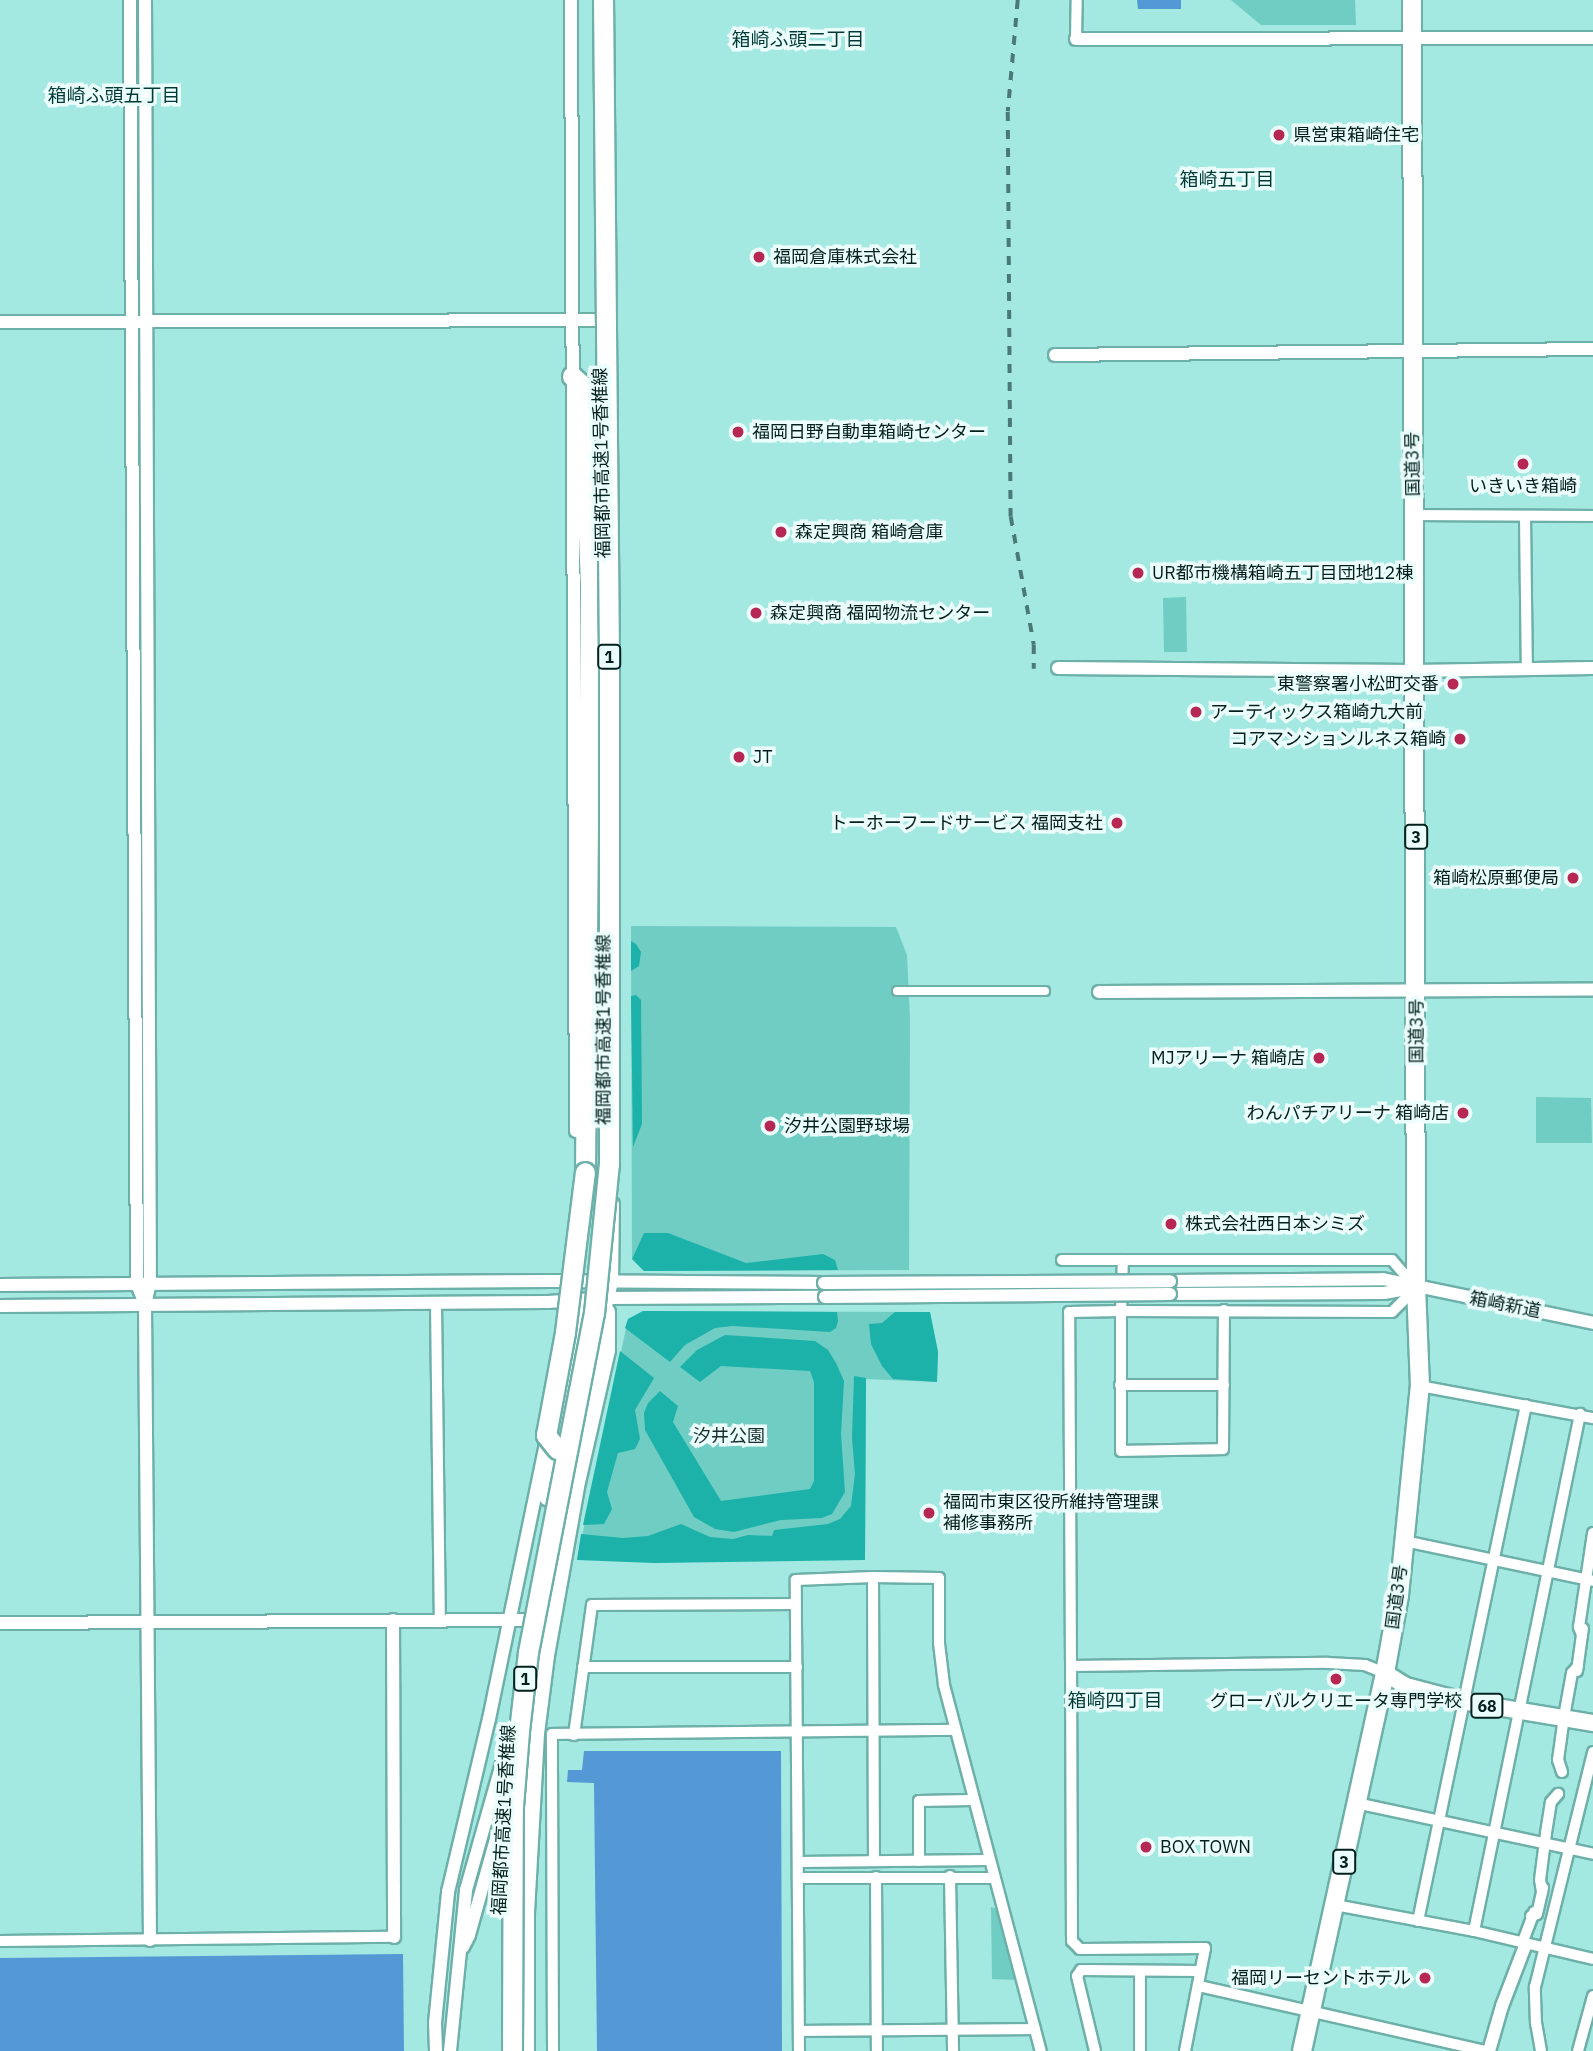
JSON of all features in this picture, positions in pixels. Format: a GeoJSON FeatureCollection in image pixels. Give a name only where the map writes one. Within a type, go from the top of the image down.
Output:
{"type":"FeatureCollection","features":[{"type":"Feature","properties":{"kind":"highway","name":"福岡都市高速1号香椎線"},"geometry":{"type":"LineString","coordinates":[[500,2051],[498,1933],[508,1729],[523,1622],[593,1244],[606,1095],[602,0]]}},
{"type":"Feature","properties":{"kind":"highway","name":"福岡都市高速1号香椎線"},"geometry":{"type":"LineString","coordinates":[[512,2051],[512,1819],[519,1731],[528,1652],[594,1313],[609,1164],[609,658],[602,0]]}},
{"type":"Feature","properties":{"kind":"highway","name":"国道3号"},"geometry":{"type":"LineString","coordinates":[[1302,2051],[1385,1673],[1399,1595],[1420,1386],[1416,1288],[1412,0]]}},
{"type":"Feature","properties":{"kind":"highway"},"geometry":{"type":"LineString","coordinates":[[557,1449],[546,1435],[565,1332],[585,1172],[590,587],[582,386],[572,376]]}},
{"type":"Feature","properties":{"kind":"highway"},"geometry":{"type":"LineString","coordinates":[[524,2051],[524,1912],[534,1733],[544,1655],[574,1486],[605,1349],[607,1305]]}},
{"type":"Feature","properties":{"kind":"main road","name":"68"},"geometry":{"type":"LineString","coordinates":[[1385,1673],[1406,1686],[1466,1702],[1519,1713],[1593,1723]]}},
{"type":"Feature","properties":{"kind":"street"},"geometry":{"type":"LineString","coordinates":[[130,0],[138,321],[150,1940]]}},
{"type":"Feature","properties":{"kind":"street"},"geometry":{"type":"LineString","coordinates":[[138,321],[145,0]]}},
{"type":"Feature","properties":{"kind":"street"},"geometry":{"type":"LineString","coordinates":[[436,2051],[437,2002],[448,1892],[567,1355],[575,1300],[571,0]]}},
{"type":"Feature","properties":{"kind":"street"},"geometry":{"type":"LineString","coordinates":[[450,2051],[463,1947],[460,1934],[476,1852],[505,1753],[519,1722],[532,1620],[582,1364],[607,1305],[612,1283],[615,1095],[607,459],[609,320],[602,0]]}},
{"type":"Feature","properties":{"kind":"street"},"geometry":{"type":"LineString","coordinates":[[1077,0],[1076,39],[1593,38]]}},
{"type":"Feature","properties":{"kind":"street"},"geometry":{"type":"LineString","coordinates":[[0,321],[609,320]]}},
{"type":"Feature","properties":{"kind":"street"},"geometry":{"type":"LineString","coordinates":[[1055,355],[1593,349]]}},
{"type":"Feature","properties":{"kind":"street"},"geometry":{"type":"LineString","coordinates":[[1414,515],[1593,516]]}},
{"type":"Feature","properties":{"kind":"street"},"geometry":{"type":"LineString","coordinates":[[1525,516],[1527,669]]}},
{"type":"Feature","properties":{"kind":"street"},"geometry":{"type":"LineString","coordinates":[[1058,668],[1414,671],[1593,668]]}},
{"type":"Feature","properties":{"kind":"street"},"geometry":{"type":"LineString","coordinates":[[1099,992],[1593,989]]}},
{"type":"Feature","properties":{"kind":"street"},"geometry":{"type":"LineString","coordinates":[[897,991],[1045,991]]}},
{"type":"Feature","properties":{"kind":"street"},"geometry":{"type":"LineString","coordinates":[[1062,1260],[1392,1260],[1416,1288],[1392,1312],[1069,1312],[1072,1941],[1080,1949],[1205,1948],[1185,2051]]}},
{"type":"Feature","properties":{"kind":"street"},"geometry":{"type":"LineString","coordinates":[[1123,1260],[1121,1451],[1223,1449],[1224,1310]]}},
{"type":"Feature","properties":{"kind":"street","name":"箱崎新道"},"geometry":{"type":"LineString","coordinates":[[1170,1287],[1383,1279],[1416,1288],[1593,1322]]}},
{"type":"Feature","properties":{"kind":"street"},"geometry":{"type":"LineString","coordinates":[[0,1285],[824,1283],[1170,1287]]}},
{"type":"Feature","properties":{"kind":"street"},"geometry":{"type":"LineString","coordinates":[[0,1306],[575,1300],[607,1305],[1170,1287]]}},
{"type":"Feature","properties":{"kind":"street"},"geometry":{"type":"LineString","coordinates":[[436,1303],[440,1620]]}},
{"type":"Feature","properties":{"kind":"street"},"geometry":{"type":"LineString","coordinates":[[1120,1385],[1224,1385]]}},
{"type":"Feature","properties":{"kind":"street"},"geometry":{"type":"LineString","coordinates":[[1420,1386],[1593,1418]]}},
{"type":"Feature","properties":{"kind":"street"},"geometry":{"type":"LineString","coordinates":[[1418,1920],[1527,1405]]}},
{"type":"Feature","properties":{"kind":"street"},"geometry":{"type":"LineString","coordinates":[[1474,1931],[1580,1414]]}},
{"type":"Feature","properties":{"kind":"street"},"geometry":{"type":"LineString","coordinates":[[1199,1986],[1309,2013],[1487,2051],[1542,1892],[1540,1880],[1545,1861],[1551,1802],[1558,1794],[1562,1772],[1558,1760],[1568,1691],[1575,1683],[1583,1635],[1586,1612],[1582,1605],[1589,1581],[1592,1540]]}},
{"type":"Feature","properties":{"kind":"street"},"geometry":{"type":"LineString","coordinates":[[1404,1541],[1589,1581]]}},
{"type":"Feature","properties":{"kind":"street"},"geometry":{"type":"LineString","coordinates":[[873,1577],[874,1861]]}},
{"type":"Feature","properties":{"kind":"street"},"geometry":{"type":"LineString","coordinates":[[799,2051],[796,1580],[873,1577],[939,1578],[939,1643],[955,1730],[1041,2051]]}},
{"type":"Feature","properties":{"kind":"street"},"geometry":{"type":"LineString","coordinates":[[574,1735],[593,1605],[796,1604]]}},
{"type":"Feature","properties":{"kind":"street"},"geometry":{"type":"LineString","coordinates":[[0,1941],[394,1937],[393,1620]]}},
{"type":"Feature","properties":{"kind":"street"},"geometry":{"type":"LineString","coordinates":[[0,1623],[532,1620]]}},
{"type":"Feature","properties":{"kind":"street"},"geometry":{"type":"LineString","coordinates":[[1071,1666],[1328,1663],[1365,1665],[1385,1673]]}},
{"type":"Feature","properties":{"kind":"street"},"geometry":{"type":"LineString","coordinates":[[583,1667],[797,1667]]}},
{"type":"Feature","properties":{"kind":"street"},"geometry":{"type":"LineString","coordinates":[[553,2051],[552,1734],[955,1730]]}},
{"type":"Feature","properties":{"kind":"street"},"geometry":{"type":"LineString","coordinates":[[1541,2051],[1535,2024],[1535,1987],[1593,1752]]}},
{"type":"Feature","properties":{"kind":"street"},"geometry":{"type":"LineString","coordinates":[[919,1861],[919,1801],[972,1800]]}},
{"type":"Feature","properties":{"kind":"street"},"geometry":{"type":"LineString","coordinates":[[1356,1803],[1546,1841],[1593,1854]]}},
{"type":"Feature","properties":{"kind":"street"},"geometry":{"type":"LineString","coordinates":[[798,1862],[988,1860]]}},
{"type":"Feature","properties":{"kind":"street"},"geometry":{"type":"LineString","coordinates":[[950,1876],[953,2051]]}},
{"type":"Feature","properties":{"kind":"street"},"geometry":{"type":"LineString","coordinates":[[876,1877],[877,2051]]}},
{"type":"Feature","properties":{"kind":"street"},"geometry":{"type":"LineString","coordinates":[[798,1878],[993,1878]]}},
{"type":"Feature","properties":{"kind":"street"},"geometry":{"type":"LineString","coordinates":[[1335,1905],[1523,1941],[1593,1959]]}},
{"type":"Feature","properties":{"kind":"street"},"geometry":{"type":"LineString","coordinates":[[1096,2051],[1077,1976],[1081,1970],[1200,1971]]}},
{"type":"Feature","properties":{"kind":"street"},"geometry":{"type":"LineString","coordinates":[[1140,1971],[1140,2051]]}},
{"type":"Feature","properties":{"kind":"street"},"geometry":{"type":"LineString","coordinates":[[1578,2051],[1593,1996]]}},
{"type":"Feature","properties":{"kind":"street"},"geometry":{"type":"LineString","coordinates":[[799,2031],[1035,2029]]}},
{"type":"Feature","properties":{"kind":"green space"},"geometry":{"type":"Polygon","coordinates":[[[1231,0],[1355,0],[1356,25],[1261,25],[1231,0]]]}},
{"type":"Feature","properties":{"kind":"green space"},"geometry":{"type":"Polygon","coordinates":[[[1186,597],[1187,652],[1164,652],[1163,598],[1186,597]]]}},
{"type":"Feature","properties":{"kind":"green space"},"geometry":{"type":"Polygon","coordinates":[[[631,926],[896,927],[907,955],[910,1019],[909,1270],[644,1271],[632,1259],[631,926]]]}},
{"type":"Feature","properties":{"kind":"green space"},"geometry":{"type":"Polygon","coordinates":[[[1536,1097],[1591,1098],[1592,1143],[1536,1143],[1536,1097]]]}},
{"type":"Feature","properties":{"kind":"green space","name":"汐井公園"},"geometry":{"type":"Polygon","coordinates":[[[643,1311],[930,1312],[938,1352],[937,1382],[866,1379],[865,1560],[577,1560],[628,1319],[643,1311]]]}},
{"type":"Feature","properties":{"kind":"green space"},"geometry":{"type":"Polygon","coordinates":[[[991,1907],[997,1909],[1016,1980],[992,1979],[991,1907]]]}},
{"type":"Feature","properties":{"kind":"shaded area"},"geometry":{"type":"Polygon","coordinates":[[[1137,0],[1181,0],[1181,9],[1138,9],[1137,0]]]}},
{"type":"Feature","properties":{"kind":"shaded area"},"geometry":{"type":"Polygon","coordinates":[[[631,941],[641,952],[639,966],[631,971],[631,941]]]}},
{"type":"Feature","properties":{"kind":"shaded area"},"geometry":{"type":"Polygon","coordinates":[[[636,995],[641,1000],[642,1124],[633,1147],[631,996],[636,995]]]}},
{"type":"Feature","properties":{"kind":"shaded area"},"geometry":{"type":"Polygon","coordinates":[[[644,1233],[668,1233],[746,1263],[823,1254],[835,1260],[838,1270],[644,1271],[632,1259],[644,1233]]]}},
{"type":"Feature","properties":{"kind":"shaded area"},"geometry":{"type":"Polygon","coordinates":[[[643,1311],[837,1312],[838,1321],[836,1328],[830,1332],[732,1326],[715,1328],[685,1345],[670,1362],[625,1328],[628,1319],[643,1311]]]}},
{"type":"Feature","properties":{"kind":"shaded area"},"geometry":{"type":"Polygon","coordinates":[[[895,1312],[930,1312],[938,1352],[937,1382],[893,1379],[882,1366],[871,1344],[869,1324],[882,1323],[895,1312]]]}},
{"type":"Feature","properties":{"kind":"shaded area"},"geometry":{"type":"Polygon","coordinates":[[[725,1335],[815,1341],[828,1350],[836,1363],[844,1381],[841,1434],[845,1492],[832,1514],[822,1518],[781,1520],[734,1532],[715,1529],[694,1517],[645,1430],[644,1413],[648,1403],[660,1391],[678,1406],[673,1422],[721,1501],[810,1489],[814,1481],[814,1382],[810,1371],[721,1366],[700,1382],[680,1367],[697,1350],[725,1335]]]}},
{"type":"Feature","properties":{"kind":"shaded area"},"geometry":{"type":"Polygon","coordinates":[[[620,1351],[654,1378],[635,1410],[640,1439],[635,1449],[618,1453],[607,1492],[612,1509],[604,1524],[583,1525],[620,1351]]]}},
{"type":"Feature","properties":{"kind":"shaded area"},"geometry":{"type":"Polygon","coordinates":[[[854,1376],[866,1378],[865,1560],[654,1563],[577,1560],[581,1534],[623,1538],[648,1536],[681,1524],[710,1537],[733,1539],[748,1535],[772,1536],[774,1530],[828,1524],[840,1519],[851,1506],[855,1474],[852,1438],[854,1376]]]}},
{"type":"Feature","properties":{"kind":"shaded area"},"geometry":{"type":"Polygon","coordinates":[[[584,1751],[781,1751],[782,2051],[597,2051],[594,1783],[567,1782],[568,1770],[582,1770],[584,1751]]]}},
{"type":"Feature","properties":{"kind":"shaded area"},"geometry":{"type":"Polygon","coordinates":[[[403,1954],[404,2051],[0,2051],[0,1958],[403,1954]]]}},
{"type":"Feature","properties":{"kind":"railway"},"geometry":{"type":"LineString","coordinates":[[1018,0],[1008,112],[1011,517],[1034,645],[1034,669]]}},
{"type":"Feature","properties":{"kind":"place","name":"県営東箱崎住宅"},"geometry":{"type":"Point","coordinates":[1279,135]}},
{"type":"Feature","properties":{"kind":"place","name":"福岡倉庫株式会社"},"geometry":{"type":"Point","coordinates":[759,257]}},
{"type":"Feature","properties":{"kind":"place","name":"福岡日野自動車箱崎センター"},"geometry":{"type":"Point","coordinates":[738,432]}},
{"type":"Feature","properties":{"kind":"place","name":"いきいき箱崎"},"geometry":{"type":"Point","coordinates":[1523,464]}},
{"type":"Feature","properties":{"kind":"place","name":"森定興商 箱崎倉庫"},"geometry":{"type":"Point","coordinates":[781,532]}},
{"type":"Feature","properties":{"kind":"place","name":"UR都市機構箱崎五丁目団地12棟"},"geometry":{"type":"Point","coordinates":[1138,573]}},
{"type":"Feature","properties":{"kind":"place","name":"森定興商 福岡物流センター"},"geometry":{"type":"Point","coordinates":[756,613]}},
{"type":"Feature","properties":{"kind":"place","name":"東警察署小松町交番"},"geometry":{"type":"Point","coordinates":[1453,684]}},
{"type":"Feature","properties":{"kind":"place","name":"アーティックス箱崎九大前"},"geometry":{"type":"Point","coordinates":[1196,712]}},
{"type":"Feature","properties":{"kind":"place","name":"コアマンションルネス箱崎"},"geometry":{"type":"Point","coordinates":[1460,739]}},
{"type":"Feature","properties":{"kind":"place","name":"JT"},"geometry":{"type":"Point","coordinates":[739,757]}},
{"type":"Feature","properties":{"kind":"place","name":"トーホーフードサービス 福岡支社"},"geometry":{"type":"Point","coordinates":[1117,823]}},
{"type":"Feature","properties":{"kind":"place","name":"箱崎松原郵便局"},"geometry":{"type":"Point","coordinates":[1573,878]}},
{"type":"Feature","properties":{"kind":"place","name":"MJアリーナ 箱崎店"},"geometry":{"type":"Point","coordinates":[1319,1058]}},
{"type":"Feature","properties":{"kind":"place","name":"わんパチアリーナ 箱崎店"},"geometry":{"type":"Point","coordinates":[1463,1113]}},
{"type":"Feature","properties":{"kind":"place","name":"汐井公園野球場"},"geometry":{"type":"Point","coordinates":[770,1126]}},
{"type":"Feature","properties":{"kind":"place","name":"株式会社西日本シミズ"},"geometry":{"type":"Point","coordinates":[1171,1224]}},
{"type":"Feature","properties":{"kind":"place","name":"福岡市東区役所維持管理課 補修事務所"},"geometry":{"type":"Point","coordinates":[929,1513]}},
{"type":"Feature","properties":{"kind":"place","name":"グローバルクリエータ専門学校"},"geometry":{"type":"Point","coordinates":[1336,1679]}},
{"type":"Feature","properties":{"kind":"place","name":"BOX TOWN"},"geometry":{"type":"Point","coordinates":[1146,1847]}},
{"type":"Feature","properties":{"kind":"place","name":"福岡リーセントホテル"},"geometry":{"type":"Point","coordinates":[1425,1978]}},
{"type":"Feature","properties":{"kind":"district","name":"箱崎ふ頭二丁目"},"geometry":{"type":"Point","coordinates":[798,40]}},
{"type":"Feature","properties":{"kind":"district","name":"箱崎ふ頭五丁目"},"geometry":{"type":"Point","coordinates":[114,96]}},
{"type":"Feature","properties":{"kind":"district","name":"箱崎五丁目"},"geometry":{"type":"Point","coordinates":[1227,180]}},
{"type":"Feature","properties":{"kind":"district","name":"箱崎四丁目"},"geometry":{"type":"Point","coordinates":[1115,1701]}}]}
